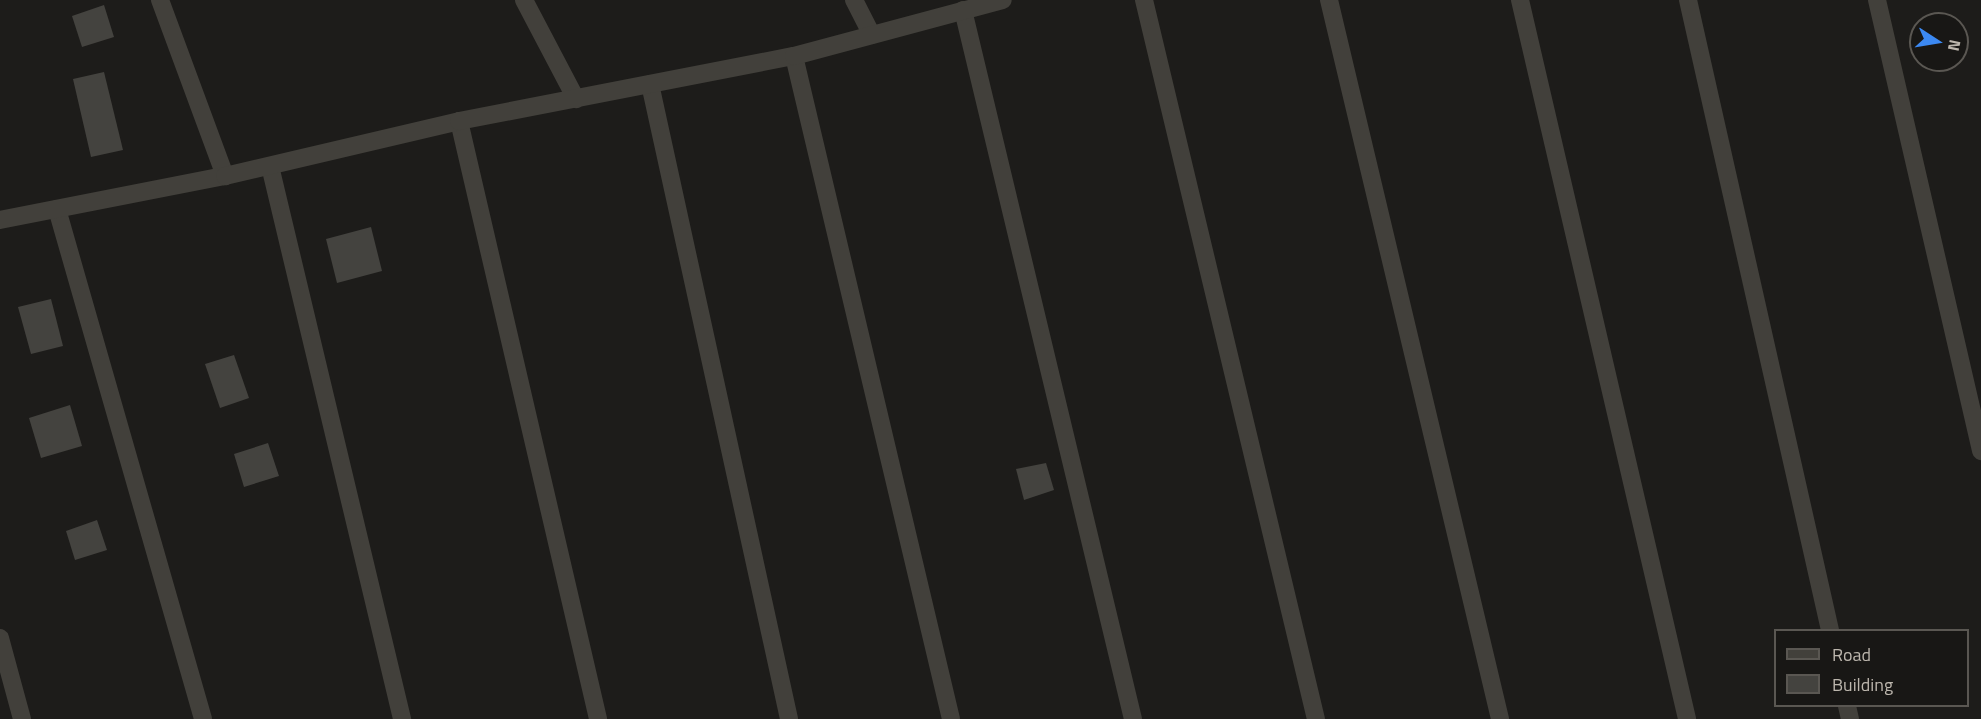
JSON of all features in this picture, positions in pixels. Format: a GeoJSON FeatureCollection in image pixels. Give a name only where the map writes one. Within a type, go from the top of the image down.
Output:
{"type":"FeatureCollection","features":[{"type":"Feature","properties":{"kind":"street"},"geometry":{"type":"LineString","coordinates":[[160,0],[225,176]]}},
{"type":"Feature","properties":{"kind":"street"},"geometry":{"type":"LineString","coordinates":[[524,0],[576,99]]}},
{"type":"Feature","properties":{"kind":"street"},"geometry":{"type":"LineString","coordinates":[[854,0],[872,35]]}},
{"type":"Feature","properties":{"kind":"street"},"geometry":{"type":"LineString","coordinates":[[0,220],[225,176],[459,121],[794,56],[1003,0]]}},
{"type":"Feature","properties":{"kind":"street"},"geometry":{"type":"LineString","coordinates":[[1144,0],[1316,719]]}},
{"type":"Feature","properties":{"kind":"street"},"geometry":{"type":"LineString","coordinates":[[1329,0],[1500,719]]}},
{"type":"Feature","properties":{"kind":"street"},"geometry":{"type":"LineString","coordinates":[[1521,0],[1687,719]]}},
{"type":"Feature","properties":{"kind":"street"},"geometry":{"type":"LineString","coordinates":[[1688,0],[1830,629]]}},
{"type":"Feature","properties":{"kind":"street"},"geometry":{"type":"LineString","coordinates":[[1877,0],[1981,451]]}},
{"type":"Feature","properties":{"kind":"street"},"geometry":{"type":"LineString","coordinates":[[963,10],[1133,719]]}},
{"type":"Feature","properties":{"kind":"street"},"geometry":{"type":"LineString","coordinates":[[794,56],[951,719]]}},
{"type":"Feature","properties":{"kind":"street"},"geometry":{"type":"LineString","coordinates":[[650,84],[789,719]]}},
{"type":"Feature","properties":{"kind":"street"},"geometry":{"type":"LineString","coordinates":[[459,121],[598,719]]}},
{"type":"Feature","properties":{"kind":"street"},"geometry":{"type":"LineString","coordinates":[[270,166],[402,719]]}},
{"type":"Feature","properties":{"kind":"street"},"geometry":{"type":"LineString","coordinates":[[57,209],[203,719]]}},
{"type":"Feature","properties":{"kind":"street"},"geometry":{"type":"LineString","coordinates":[[0,638],[22,719]]}},
{"type":"Feature","properties":{"kind":"building"},"geometry":{"type":"Polygon","coordinates":[[[104,5],[114,37],[82,47],[72,16],[104,5]]]}},
{"type":"Feature","properties":{"kind":"building"},"geometry":{"type":"Polygon","coordinates":[[[104,72],[123,150],[91,157],[73,79],[104,72]]]}},
{"type":"Feature","properties":{"kind":"building"},"geometry":{"type":"Polygon","coordinates":[[[371,227],[382,271],[337,283],[326,239],[371,227]]]}},
{"type":"Feature","properties":{"kind":"building"},"geometry":{"type":"Polygon","coordinates":[[[51,299],[63,346],[31,354],[18,307],[51,299]]]}},
{"type":"Feature","properties":{"kind":"building"},"geometry":{"type":"Polygon","coordinates":[[[234,355],[249,398],[220,408],[205,364],[234,355]]]}},
{"type":"Feature","properties":{"kind":"building"},"geometry":{"type":"Polygon","coordinates":[[[70,405],[82,446],[41,458],[29,418],[70,405]]]}},
{"type":"Feature","properties":{"kind":"building"},"geometry":{"type":"Polygon","coordinates":[[[268,443],[279,476],[244,487],[234,454],[268,443]]]}},
{"type":"Feature","properties":{"kind":"building"},"geometry":{"type":"Polygon","coordinates":[[[1046,463],[1054,490],[1024,500],[1016,469],[1046,463]]]}},
{"type":"Feature","properties":{"kind":"building"},"geometry":{"type":"Polygon","coordinates":[[[97,520],[107,550],[75,560],[66,531],[97,520]]]}}]}
